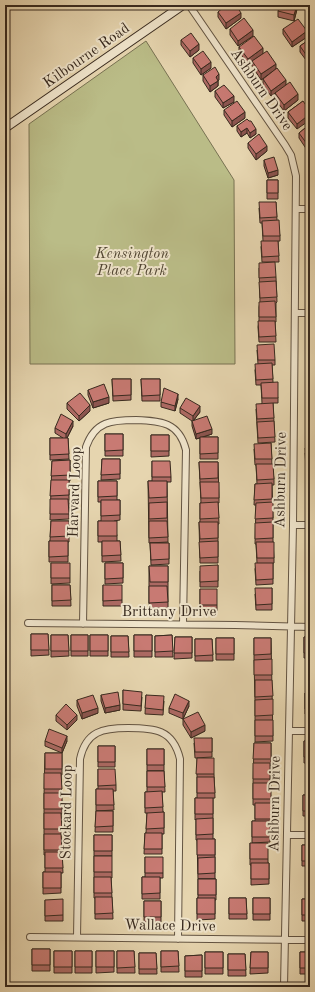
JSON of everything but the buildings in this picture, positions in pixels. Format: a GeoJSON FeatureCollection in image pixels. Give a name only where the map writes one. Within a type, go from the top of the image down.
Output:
{"type":"FeatureCollection","features":[{"type":"Feature","properties":{"kind":"main road","name":"Kilbourne Road"},"geometry":{"type":"LineString","coordinates":[[5,128],[183,5]]}},
{"type":"Feature","properties":{"kind":"street","name":"Ashburn Drive"},"geometry":{"type":"LineString","coordinates":[[189,5],[285,145],[290,155],[296,176],[293,525],[284,987]]}},
{"type":"Feature","properties":{"kind":"street"},"geometry":{"type":"LineString","coordinates":[[296,209],[310,209]]}},
{"type":"Feature","properties":{"kind":"street"},"geometry":{"type":"LineString","coordinates":[[295,313],[310,313]]}},
{"type":"Feature","properties":{"kind":"street","name":"Harvard Loop"},"geometry":{"type":"LineString","coordinates":[[83,624],[86,454],[89,439],[93,432],[107,422],[115,420],[153,420],[167,424],[174,428],[180,434],[186,450],[183,624]]}},
{"type":"Feature","properties":{"kind":"street"},"geometry":{"type":"LineString","coordinates":[[293,525],[310,525]]}},
{"type":"Feature","properties":{"kind":"street","name":"Brittany Drive"},"geometry":{"type":"LineString","coordinates":[[28,623],[310,627]]}},
{"type":"Feature","properties":{"kind":"street","name":"Stockard Loop"},"geometry":{"type":"LineString","coordinates":[[78,937],[81,751],[89,738],[102,730],[110,728],[147,728],[162,732],[169,737],[178,750],[180,759],[178,939]]}},
{"type":"Feature","properties":{"kind":"street"},"geometry":{"type":"LineString","coordinates":[[289,731],[310,731]]}},
{"type":"Feature","properties":{"kind":"street"},"geometry":{"type":"LineString","coordinates":[[288,834],[310,835]]}},
{"type":"Feature","properties":{"kind":"street","name":"Wallace Drive"},"geometry":{"type":"LineString","coordinates":[[30,937],[310,940]]}},
{"type":"Feature","properties":{"kind":"green space","name":"Kensington Place Park"},"geometry":{"type":"Polygon","coordinates":[[[146,41],[234,180],[235,364],[30,364],[29,124],[146,41]]]}}]}
